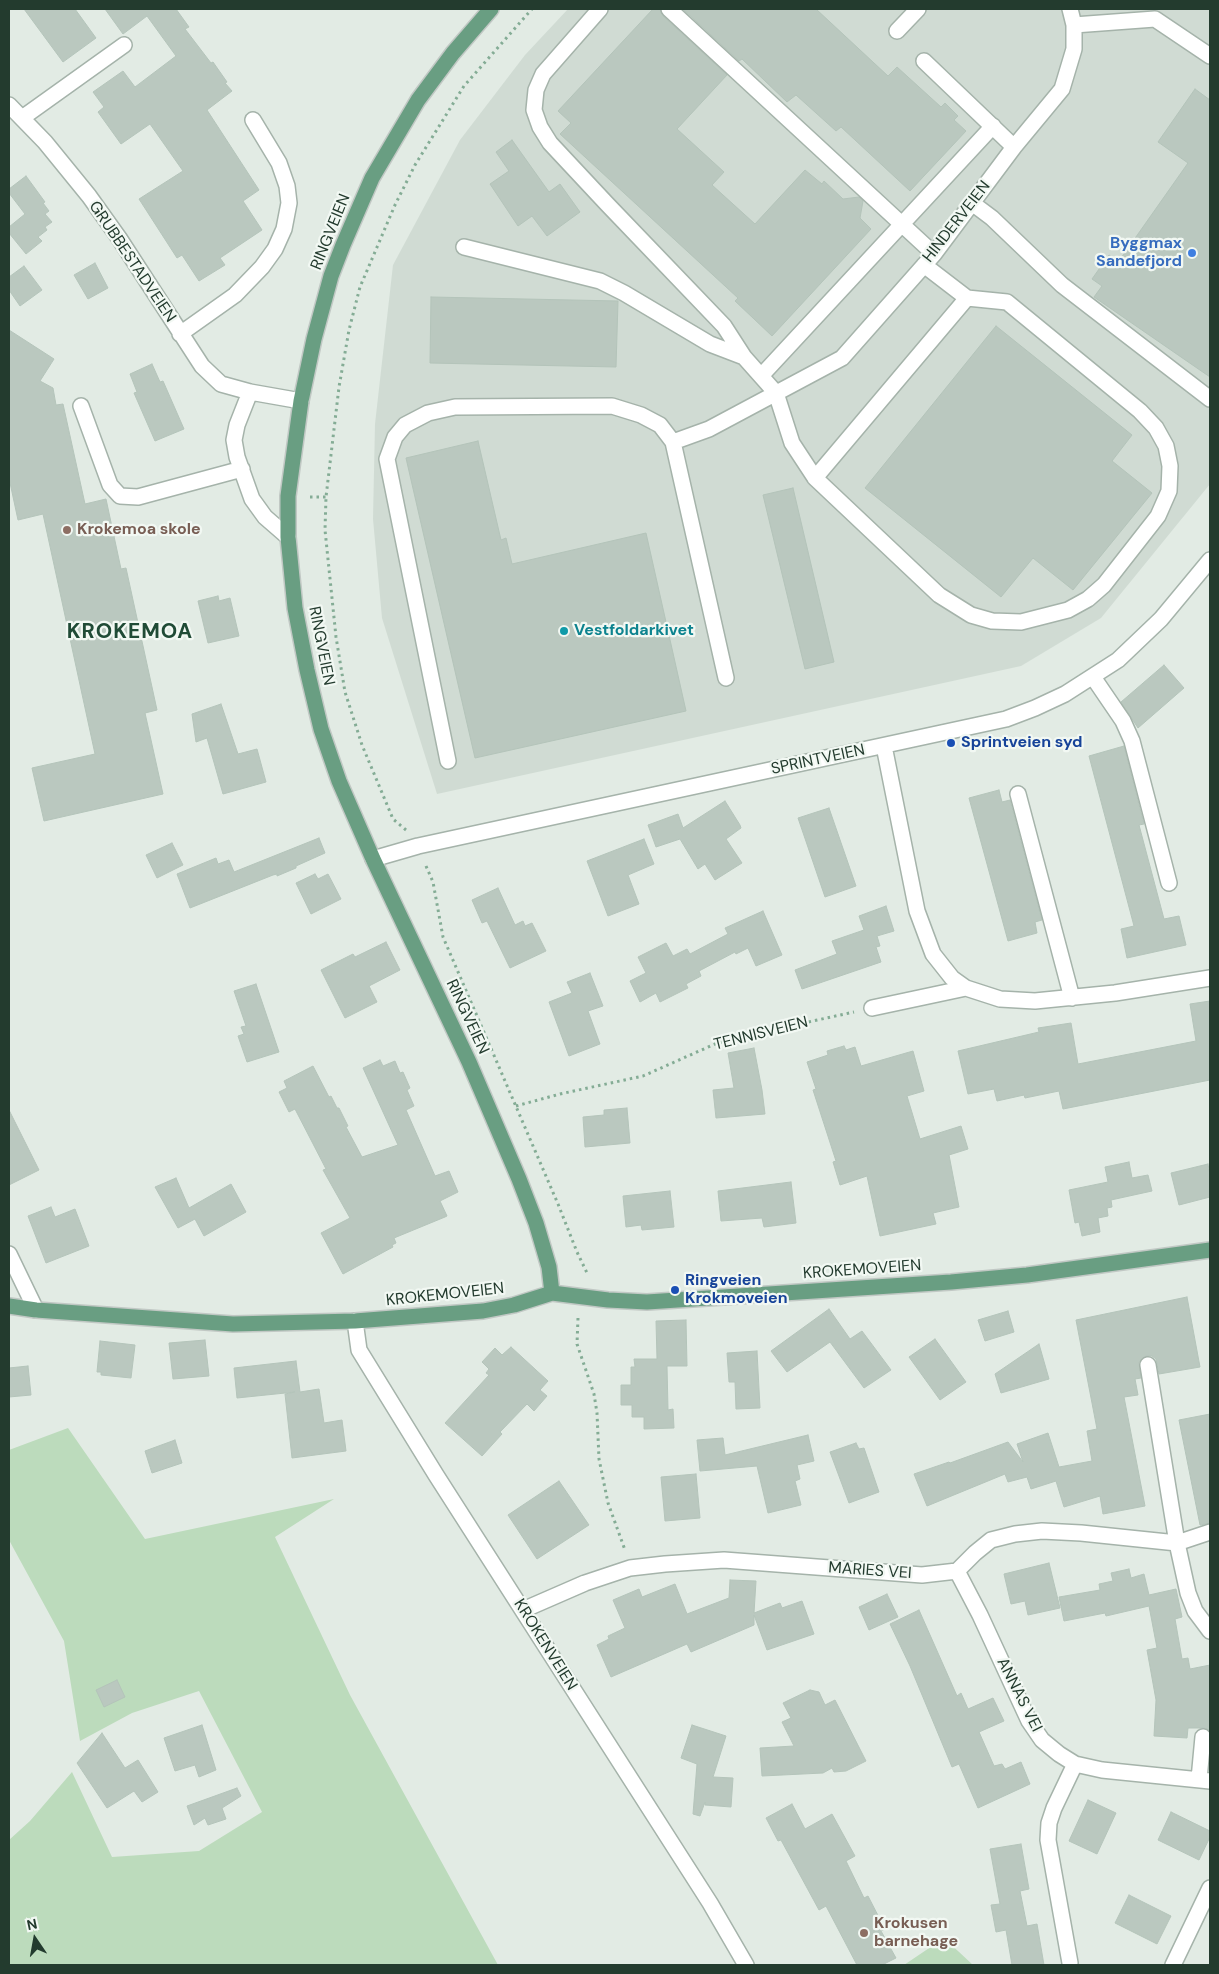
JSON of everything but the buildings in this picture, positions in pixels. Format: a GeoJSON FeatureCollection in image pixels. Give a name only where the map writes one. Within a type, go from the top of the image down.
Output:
{"type":"FeatureCollection","features":[{"type":"Feature","properties":{"kind":"main road","name":"RINGVEIEN"},"geometry":{"type":"LineString","coordinates":[[491,9],[452,53],[418,100],[372,178],[331,276],[314,339],[301,401],[288,496],[288,537],[295,608],[307,670],[321,729],[339,781],[519,1178],[536,1223],[549,1267],[552,1293]]}},
{"type":"Feature","properties":{"kind":"main road","name":"KROKEMOVEIEN"},"geometry":{"type":"LineString","coordinates":[[9,1306],[36,1310],[233,1324],[355,1321],[483,1311],[514,1305],[552,1293],[608,1300],[667,1301],[999,1278],[1210,1250]]}},
{"type":"Feature","properties":{"kind":"street"},"geometry":{"type":"LineString","coordinates":[[600,9],[543,74],[536,90],[534,110],[540,127],[550,143],[724,326],[744,358],[776,393],[792,443],[815,478],[939,595],[971,615],[992,621],[1020,622],[1068,610],[1088,599],[1104,584],[1158,516],[1169,491],[1170,466],[1166,446],[1156,428],[1140,411],[1007,302],[966,298],[929,260],[902,225],[670,9]]}},
{"type":"Feature","properties":{"kind":"street"},"geometry":{"type":"LineString","coordinates":[[897,31],[918,9]]}},
{"type":"Feature","properties":{"kind":"street","name":"HINDERVEIEN"},"geometry":{"type":"LineString","coordinates":[[672,442],[709,429],[842,358],[929,260],[1014,147],[1062,88],[1074,49],[1074,25],[1070,9]]}},
{"type":"Feature","properties":{"kind":"street"},"geometry":{"type":"LineString","coordinates":[[1074,25],[1160,14],[1210,56]]}},
{"type":"Feature","properties":{"kind":"street"},"geometry":{"type":"LineString","coordinates":[[22,118],[124,45]]}},
{"type":"Feature","properties":{"kind":"street"},"geometry":{"type":"LineString","coordinates":[[924,61],[1014,147]]}},
{"type":"Feature","properties":{"kind":"street","name":"GRUBBESTADVEIEN"},"geometry":{"type":"LineString","coordinates":[[9,105],[45,142],[89,196],[119,238],[202,366],[221,384],[250,392],[301,401]]}},
{"type":"Feature","properties":{"kind":"street"},"geometry":{"type":"LineString","coordinates":[[180,334],[235,295],[262,267],[275,249],[284,229],[289,203],[287,186],[279,163],[253,120]]}},
{"type":"Feature","properties":{"kind":"street"},"geometry":{"type":"LineString","coordinates":[[760,376],[993,126]]}},
{"type":"Feature","properties":{"kind":"street"},"geometry":{"type":"LineString","coordinates":[[972,203],[992,218],[1062,285],[1210,399]]}},
{"type":"Feature","properties":{"kind":"street"},"geometry":{"type":"LineString","coordinates":[[464,247],[600,282],[624,293],[710,344],[744,358]]}},
{"type":"Feature","properties":{"kind":"street"},"geometry":{"type":"LineString","coordinates":[[815,478],[966,298]]}},
{"type":"Feature","properties":{"kind":"street"},"geometry":{"type":"LineString","coordinates":[[250,392],[237,425],[234,440],[237,457],[252,499],[265,517],[288,537]]}},
{"type":"Feature","properties":{"kind":"street"},"geometry":{"type":"LineString","coordinates":[[81,406],[110,485],[120,496],[138,497],[242,470]]}},
{"type":"Feature","properties":{"kind":"street"},"geometry":{"type":"LineString","coordinates":[[448,761],[387,459],[395,437],[405,425],[428,412],[456,407],[612,406],[641,415],[660,425],[672,442],[726,678]]}},
{"type":"Feature","properties":{"kind":"street","name":"SPRINTVEIEN"},"geometry":{"type":"LineString","coordinates":[[373,859],[418,846],[1006,719],[1057,698],[1118,660],[1160,619],[1210,560]]}},
{"type":"Feature","properties":{"kind":"street"},"geometry":{"type":"LineString","coordinates":[[1093,677],[1123,721],[1132,741],[1168,883]]}},
{"type":"Feature","properties":{"kind":"street"},"geometry":{"type":"LineString","coordinates":[[884,746],[917,911],[933,954],[952,978],[966,988],[1000,999],[1035,1001],[1072,998],[1210,978]]}},
{"type":"Feature","properties":{"kind":"street"},"geometry":{"type":"LineString","coordinates":[[1018,794],[1072,998]]}},
{"type":"Feature","properties":{"kind":"street"},"geometry":{"type":"LineString","coordinates":[[872,1008],[966,988]]}},
{"type":"Feature","properties":{"kind":"street"},"geometry":{"type":"LineString","coordinates":[[9,1254],[36,1310]]}},
{"type":"Feature","properties":{"kind":"street","name":"KROKENVEIEN"},"geometry":{"type":"LineString","coordinates":[[355,1321],[360,1350],[436,1475],[710,1903],[746,1965]]}},
{"type":"Feature","properties":{"kind":"street"},"geometry":{"type":"LineString","coordinates":[[1148,1365],[1177,1543],[1188,1593],[1194,1611],[1210,1631]]}},
{"type":"Feature","properties":{"kind":"street"},"geometry":{"type":"LineString","coordinates":[[956,1571],[991,1540],[1015,1534],[1042,1532],[1081,1534],[1177,1543],[1210,1532]]}},
{"type":"Feature","properties":{"kind":"street","name":"MARIES VEI"},"geometry":{"type":"LineString","coordinates":[[523,1610],[585,1583],[630,1568],[665,1564],[724,1560],[922,1575],[956,1571]]}},
{"type":"Feature","properties":{"kind":"street","name":"ANNAS VEI"},"geometry":{"type":"LineString","coordinates":[[956,1571],[980,1614],[1029,1721],[1042,1740],[1075,1764],[1102,1770],[1205,1780]]}},
{"type":"Feature","properties":{"kind":"street"},"geometry":{"type":"LineString","coordinates":[[1203,1737],[1205,1780]]}},
{"type":"Feature","properties":{"kind":"street"},"geometry":{"type":"LineString","coordinates":[[1070,1963],[1048,1840],[1049,1823],[1054,1808],[1075,1764]]}},
{"type":"Feature","properties":{"kind":"street"},"geometry":{"type":"LineString","coordinates":[[1173,1965],[1210,1888]]}},
{"type":"Feature","properties":{"kind":"path"},"geometry":{"type":"LineString","coordinates":[[411,834],[393,819],[362,745],[345,692],[328,567],[325,530],[326,497],[339,387],[349,330],[360,288],[395,205],[415,166],[464,86],[532,9]]}},
{"type":"Feature","properties":{"kind":"path"},"geometry":{"type":"LineString","coordinates":[[310,497],[326,497]]}},
{"type":"Feature","properties":{"kind":"path"},"geometry":{"type":"LineString","coordinates":[[426,866],[433,882],[443,937],[558,1204],[576,1252],[588,1275]]}},
{"type":"Feature","properties":{"kind":"path","name":"TENNISVEIEN"},"geometry":{"type":"LineString","coordinates":[[516,1106],[560,1094],[643,1076],[716,1044],[744,1036],[872,1008]]}},
{"type":"Feature","properties":{"kind":"path"},"geometry":{"type":"LineString","coordinates":[[578,1318],[577,1344],[594,1394],[601,1467],[608,1503],[630,1568]]}},
{"type":"Feature","properties":{"kind":"shaded area"},"geometry":{"type":"Polygon","coordinates":[[[568,9],[1210,9],[1210,484],[1101,618],[1021,666],[437,794],[382,618],[373,519],[375,424],[393,265],[460,140],[525,55],[568,9]]]}},
{"type":"Feature","properties":{"kind":"green space"},"geometry":{"type":"Polygon","coordinates":[[[68,1428],[145,1539],[334,1499],[275,1537],[350,1695],[498,1965],[9,1965],[9,1840],[30,1821],[72,1772],[112,1857],[199,1851],[262,1812],[199,1691],[132,1713],[80,1741],[64,1641],[9,1540],[9,1450],[68,1428]]]}},
{"type":"Feature","properties":{"kind":"green space"},"geometry":{"type":"Polygon","coordinates":[[[944,1938],[973,1965],[904,1965],[944,1938]]]}},
{"type":"Feature","properties":{"kind":"place","name":"Byggmax Sandefjord"},"geometry":{"type":"Point","coordinates":[1192,253]}},
{"type":"Feature","properties":{"kind":"place","name":"Krokemoa skole"},"geometry":{"type":"Point","coordinates":[67,530]}},
{"type":"Feature","properties":{"kind":"place","name":"Vestfoldarkivet"},"geometry":{"type":"Point","coordinates":[564,631]}},
{"type":"Feature","properties":{"kind":"place","name":"Sprintveien syd"},"geometry":{"type":"Point","coordinates":[951,743]}},
{"type":"Feature","properties":{"kind":"place","name":"Ringveien Krokmoveien"},"geometry":{"type":"Point","coordinates":[675,1290]}},
{"type":"Feature","properties":{"kind":"place","name":"Krokusen barnehage"},"geometry":{"type":"Point","coordinates":[864,1933]}},
{"type":"Feature","properties":{"kind":"district","name":"KROKEMOA"},"geometry":{"type":"Point","coordinates":[130,632]}}]}
